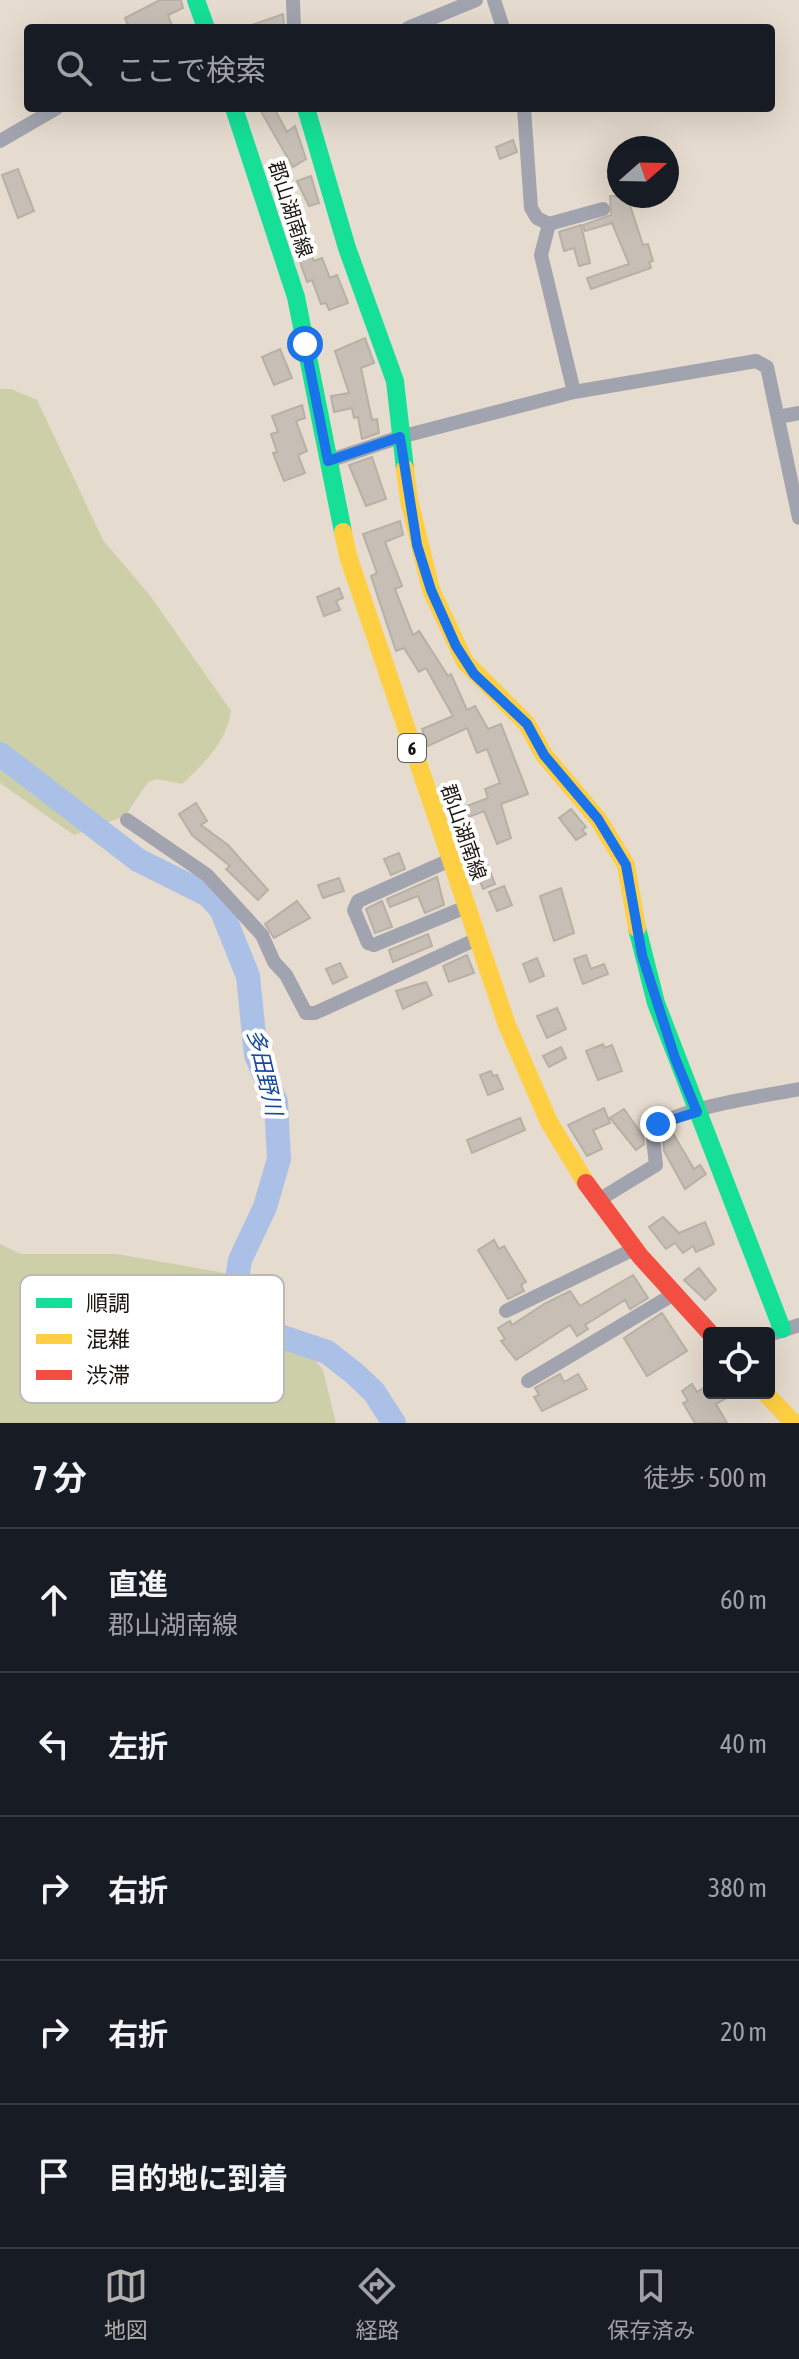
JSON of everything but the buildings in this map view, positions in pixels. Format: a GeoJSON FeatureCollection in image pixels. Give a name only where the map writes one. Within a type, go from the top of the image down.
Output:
{"type":"FeatureCollection","features":[{"type":"Feature","properties":{"kind":"main road"},"geometry":{"type":"LineString","coordinates":[[196,0],[205,24]]}},
{"type":"Feature","properties":{"kind":"main road","name":"郡山湖南線"},"geometry":{"type":"LineString","coordinates":[[235,112],[296,297],[348,556],[365,612],[477,939],[530,1082],[549,1122],[597,1201],[634,1249],[704,1327]]}},
{"type":"Feature","properties":{"kind":"main road"},"geometry":{"type":"LineString","coordinates":[[307,112],[347,248],[395,381],[400,437],[417,545],[431,590],[456,646],[474,674],[503,698],[527,724],[544,755],[598,819],[626,865],[642,955],[675,1058],[783,1329]]}},
{"type":"Feature","properties":{"kind":"main road"},"geometry":{"type":"LineString","coordinates":[[771,1399],[794,1423]]}},
{"type":"Feature","properties":{"kind":"street"},"geometry":{"type":"LineString","coordinates":[[418,24],[476,0]]}},
{"type":"Feature","properties":{"kind":"street"},"geometry":{"type":"LineString","coordinates":[[494,0],[502,24]]}},
{"type":"Feature","properties":{"kind":"street"},"geometry":{"type":"LineString","coordinates":[[293,2],[294,24]]}},
{"type":"Feature","properties":{"kind":"street"},"geometry":{"type":"LineString","coordinates":[[0,141],[50,112]]}},
{"type":"Feature","properties":{"kind":"street"},"geometry":{"type":"LineString","coordinates":[[525,112],[531,208],[537,218],[549,224],[603,209]]}},
{"type":"Feature","properties":{"kind":"street"},"geometry":{"type":"LineString","coordinates":[[549,224],[541,255],[574,392]]}},
{"type":"Feature","properties":{"kind":"street"},"geometry":{"type":"LineString","coordinates":[[328,461],[400,437],[574,392],[756,361],[767,367],[799,518]]}},
{"type":"Feature","properties":{"kind":"street"},"geometry":{"type":"LineString","coordinates":[[778,417],[799,413]]}},
{"type":"Feature","properties":{"kind":"street"},"geometry":{"type":"LineString","coordinates":[[127,820],[207,875],[262,935],[306,1013],[315,1013],[477,939]]}},
{"type":"Feature","properties":{"kind":"street"},"geometry":{"type":"LineString","coordinates":[[450,860],[358,901],[354,910],[368,943],[374,945],[466,907]]}},
{"type":"Feature","properties":{"kind":"street"},"geometry":{"type":"LineString","coordinates":[[597,1201],[656,1165],[652,1134],[655,1126],[697,1112],[799,1089]]}},
{"type":"Feature","properties":{"kind":"street"},"geometry":{"type":"LineString","coordinates":[[506,1311],[634,1249]]}},
{"type":"Feature","properties":{"kind":"street"},"geometry":{"type":"LineString","coordinates":[[528,1381],[674,1294]]}},
{"type":"Feature","properties":{"kind":"green space"},"geometry":{"type":"Polygon","coordinates":[[[0,389],[11,389],[37,400],[103,540],[151,597],[231,711],[220,742],[182,784],[157,779],[148,782],[125,816],[74,835],[0,783],[0,389]]]}},
{"type":"Feature","properties":{"kind":"green space"},"geometry":{"type":"Polygon","coordinates":[[[0,1244],[21,1254],[117,1254],[236,1275],[20,1275],[20,1403],[284,1403],[284,1325],[323,1370],[336,1423],[0,1423],[0,1244]]]}},
{"type":"Feature","properties":{"kind":"waterway","name":"多田野川"},"geometry":{"type":"LineString","coordinates":[[0,754],[138,860],[208,895],[221,909],[248,976],[256,1055],[276,1102],[279,1159],[265,1207],[240,1260],[238,1275]]}},
{"type":"Feature","properties":{"kind":"waterway","name":"多田野川"},"geometry":{"type":"LineString","coordinates":[[284,1338],[327,1352],[374,1392],[394,1423]]}},
{"type":"Feature","properties":{"kind":"traffic: fast"},"geometry":{"type":"LineString","coordinates":[[196,0],[205,24]]}},
{"type":"Feature","properties":{"kind":"traffic: fast"},"geometry":{"type":"LineString","coordinates":[[235,112],[296,297],[343,532]]}},
{"type":"Feature","properties":{"kind":"traffic: fast"},"geometry":{"type":"LineString","coordinates":[[307,112],[347,248],[395,381],[405,469]]}},
{"type":"Feature","properties":{"kind":"traffic: fast"},"geometry":{"type":"LineString","coordinates":[[637,928],[656,1003],[782,1329]]}},
{"type":"Feature","properties":{"kind":"traffic: slow"},"geometry":{"type":"LineString","coordinates":[[405,469],[409,500],[431,590],[465,662],[527,724],[544,755],[598,819],[626,865],[637,928]]}},
{"type":"Feature","properties":{"kind":"traffic: slow"},"geometry":{"type":"LineString","coordinates":[[343,532],[348,556],[507,1025],[549,1122],[586,1183]]}},
{"type":"Feature","properties":{"kind":"traffic: slow"},"geometry":{"type":"LineString","coordinates":[[771,1399],[794,1423]]}},
{"type":"Feature","properties":{"kind":"traffic: jam"},"geometry":{"type":"LineString","coordinates":[[586,1183],[640,1256],[705,1327]]}},
{"type":"Feature","properties":{"kind":"route"},"geometry":{"type":"LineString","coordinates":[[305,344],[328,461],[400,437],[417,545],[431,590],[456,646],[474,674],[512,706],[527,724],[544,755],[598,819],[626,865],[642,955],[675,1058],[697,1112],[658,1124]]}}]}
